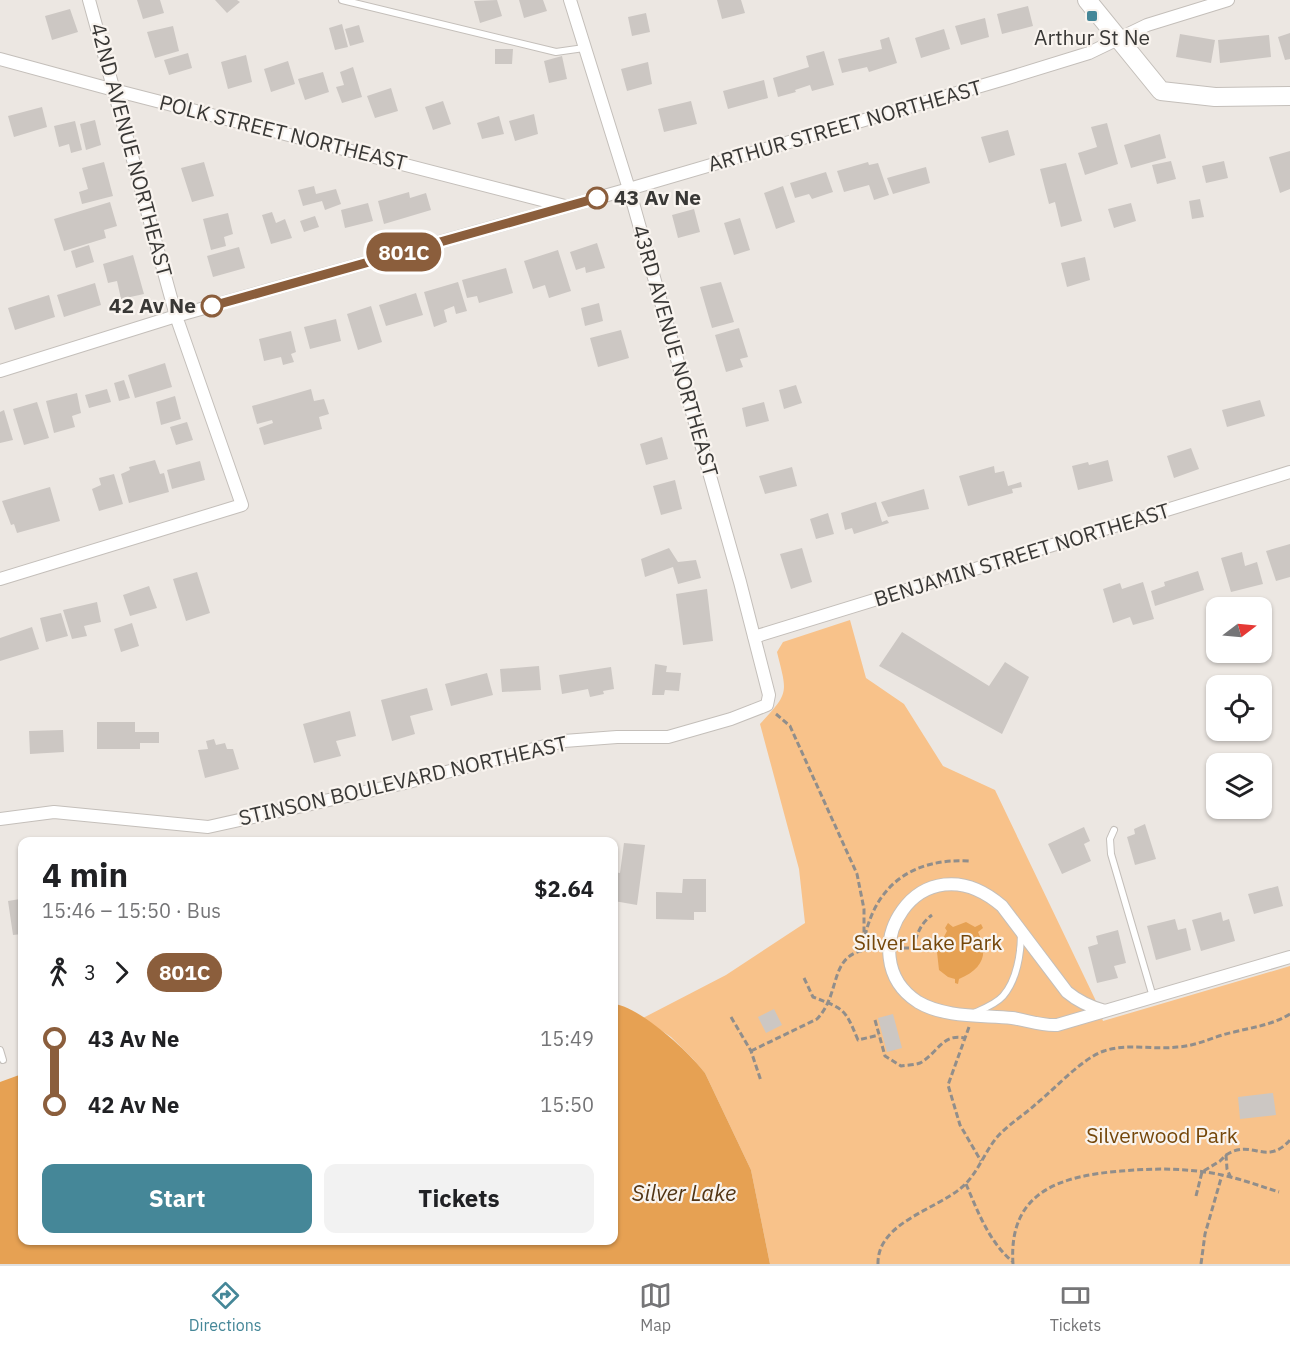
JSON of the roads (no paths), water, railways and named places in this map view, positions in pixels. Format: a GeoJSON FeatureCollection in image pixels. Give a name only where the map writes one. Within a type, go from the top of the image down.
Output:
{"type":"FeatureCollection","features":[{"type":"Feature","properties":{"kind":"street","name":"42ND AVENUE NORTHEAST"},"geometry":{"type":"LineString","coordinates":[[0,579],[242,505],[176,316],[89,0]]}},
{"type":"Feature","properties":{"kind":"street","name":"43RD AVENUE NORTHEAST"},"geometry":{"type":"LineString","coordinates":[[570,0],[629,189],[754,637],[769,695],[767,705]]}},
{"type":"Feature","properties":{"kind":"street"},"geometry":{"type":"LineString","coordinates":[[1087,0],[1161,91],[1215,97],[1290,96]]}},
{"type":"Feature","properties":{"kind":"street","name":"ARTHUR STREET NORTHEAST"},"geometry":{"type":"LineString","coordinates":[[0,370],[176,316],[629,189],[1008,78],[1089,52],[1147,25],[1228,0]]}},
{"type":"Feature","properties":{"kind":"street","name":"POLK STREET NORTHEAST"},"geometry":{"type":"LineString","coordinates":[[0,59],[567,206]]}},
{"type":"Feature","properties":{"kind":"street","name":"BENJAMIN STREET NORTHEAST"},"geometry":{"type":"LineString","coordinates":[[754,637],[1290,472]]}},
{"type":"Feature","properties":{"kind":"street","name":"STINSON BOULEVARD NORTHEAST"},"geometry":{"type":"LineString","coordinates":[[0,819],[54,812],[208,827],[405,783],[564,741],[616,737],[669,737],[730,719],[767,705]]}},
{"type":"Feature","properties":{"kind":"street"},"geometry":{"type":"LineString","coordinates":[[1105,1011],[1078,1001],[1067,992],[1002,906],[976,888],[958,884],[943,885],[926,890],[912,898],[900,910],[894,924],[889,949],[891,963],[907,992],[918,1002],[934,1009],[1015,1018],[1048,1025],[1057,1025],[1105,1011],[1153,997],[1290,957]]}},
{"type":"Feature","properties":{"kind":"lane"},"geometry":{"type":"LineString","coordinates":[[342,0],[556,52],[584,48]]}},
{"type":"Feature","properties":{"kind":"lane"},"geometry":{"type":"LineString","coordinates":[[1114,830],[1110,839],[1111,854],[1153,997]]}},
{"type":"Feature","properties":{"kind":"lane"},"geometry":{"type":"LineString","coordinates":[[971,1014],[1003,996],[1019,963],[1021,931]]}},
{"type":"Feature","properties":{"kind":"lane"},"geometry":{"type":"LineString","coordinates":[[0,1050],[3,1060]]}},
{"type":"Feature","properties":{"kind":"water"},"geometry":{"type":"Polygon","coordinates":[[[966,922],[975,927],[981,924],[983,928],[978,932],[983,954],[982,960],[974,971],[959,979],[958,984],[955,983],[955,979],[939,970],[937,952],[932,951],[930,947],[939,946],[947,931],[945,928],[948,923],[953,927],[966,922]]]}},
{"type":"Feature","properties":{"kind":"water","name":"Silver Lake"},"geometry":{"type":"Polygon","coordinates":[[[618,1005],[637,1013],[663,1031],[705,1073],[751,1170],[770,1264],[0,1264],[0,1082],[18,1075],[18,1245],[618,1245],[618,1005]]]}},
{"type":"Feature","properties":{"kind":"place","name":"Arthur St Ne"},"geometry":{"type":"Point","coordinates":[1092,16]}},
{"type":"Feature","properties":{"kind":"place","name":"43 Av Ne"},"geometry":{"type":"Point","coordinates":[597,198]}},
{"type":"Feature","properties":{"kind":"place","name":"42 Av Ne"},"geometry":{"type":"Point","coordinates":[212,306]}},
{"type":"Feature","properties":{"kind":"park label","name":"Silver Lake Park"},"geometry":{"type":"Point","coordinates":[928,943]}},
{"type":"Feature","properties":{"kind":"park label","name":"Silverwood Park"},"geometry":{"type":"Point","coordinates":[1162,1136]}}]}
